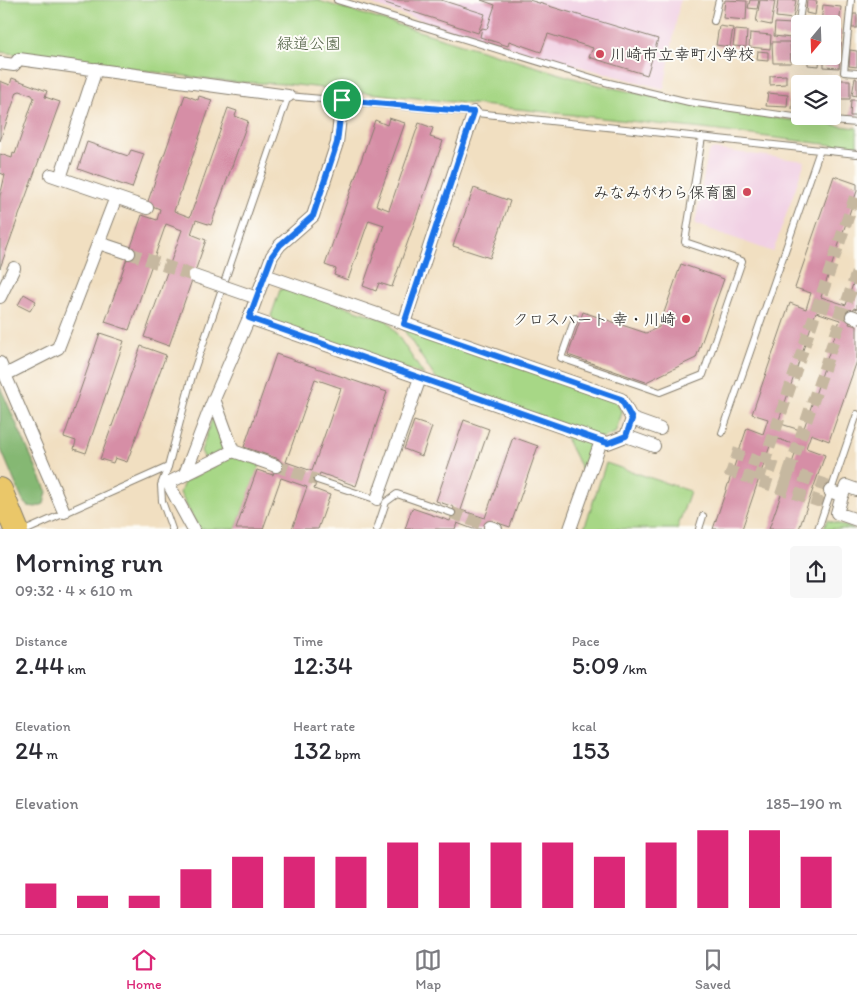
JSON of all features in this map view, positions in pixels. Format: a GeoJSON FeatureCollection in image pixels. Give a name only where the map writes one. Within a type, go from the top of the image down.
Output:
{"type":"FeatureCollection","features":[{"type":"Feature","properties":{"kind":"highway"},"geometry":{"type":"LineString","coordinates":[[0,490],[16,529]]}},
{"type":"Feature","properties":{"kind":"street"},"geometry":{"type":"LineString","coordinates":[[0,63],[14,65],[19,59],[288,96]]}},
{"type":"Feature","properties":{"kind":"street"},"geometry":{"type":"LineString","coordinates":[[96,69],[56,176],[147,208]]}},
{"type":"Feature","properties":{"kind":"street"},"geometry":{"type":"LineString","coordinates":[[185,474],[214,399],[257,298],[272,256],[280,245],[313,216],[337,143],[342,100]]}},
{"type":"Feature","properties":{"kind":"street"},"geometry":{"type":"LineString","coordinates":[[404,324],[474,112]]}},
{"type":"Feature","properties":{"kind":"street"},"geometry":{"type":"LineString","coordinates":[[64,512],[3,369],[58,348],[116,197]]}},
{"type":"Feature","properties":{"kind":"street"},"geometry":{"type":"LineString","coordinates":[[99,243],[129,253]]}},
{"type":"Feature","properties":{"kind":"street"},"geometry":{"type":"LineString","coordinates":[[0,297],[14,268]]}},
{"type":"Feature","properties":{"kind":"street"},"geometry":{"type":"LineString","coordinates":[[265,275],[621,399],[632,419],[660,429]]}},
{"type":"Feature","properties":{"kind":"street"},"geometry":{"type":"LineString","coordinates":[[194,276],[257,298]]}},
{"type":"Feature","properties":{"kind":"street"},"geometry":{"type":"LineString","coordinates":[[249,318],[601,441],[608,443],[626,436],[654,446]]}},
{"type":"Feature","properties":{"kind":"street"},"geometry":{"type":"LineString","coordinates":[[382,501],[420,378]]}},
{"type":"Feature","properties":{"kind":"street"},"geometry":{"type":"LineString","coordinates":[[214,399],[233,451]]}},
{"type":"Feature","properties":{"kind":"street"},"geometry":{"type":"LineString","coordinates":[[626,436],[632,419]]}},
{"type":"Feature","properties":{"kind":"street"},"geometry":{"type":"LineString","coordinates":[[570,529],[601,441]]}},
{"type":"Feature","properties":{"kind":"street"},"geometry":{"type":"LineString","coordinates":[[194,529],[168,483],[233,451],[276,466]]}},
{"type":"Feature","properties":{"kind":"street"},"geometry":{"type":"LineString","coordinates":[[857,490],[846,486],[836,494],[837,513],[857,520]]}},
{"type":"Feature","properties":{"kind":"lane"},"geometry":{"type":"LineString","coordinates":[[337,0],[605,82],[689,102],[808,119],[857,123]]}},
{"type":"Feature","properties":{"kind":"lane"},"geometry":{"type":"LineString","coordinates":[[714,21],[719,0]]}},
{"type":"Feature","properties":{"kind":"lane"},"geometry":{"type":"LineString","coordinates":[[800,15],[802,0]]}},
{"type":"Feature","properties":{"kind":"lane"},"geometry":{"type":"LineString","coordinates":[[851,0],[844,72],[857,73]]}},
{"type":"Feature","properties":{"kind":"lane"},"geometry":{"type":"LineString","coordinates":[[172,529],[162,500],[161,485],[168,467],[192,376],[288,96],[474,112],[857,154]]}},
{"type":"Feature","properties":{"kind":"lane"},"geometry":{"type":"LineString","coordinates":[[575,318],[561,358],[660,392],[703,375],[742,261],[685,242],[702,137]]}},
{"type":"Feature","properties":{"kind":"lane"},"geometry":{"type":"LineString","coordinates":[[722,432],[820,150]]}},
{"type":"Feature","properties":{"kind":"lane"},"geometry":{"type":"LineString","coordinates":[[818,529],[836,494],[857,414]]}},
{"type":"Feature","properties":{"kind":"lane"},"geometry":{"type":"LineString","coordinates":[[29,529],[168,467]]}},
{"type":"Feature","properties":{"kind":"lane"},"geometry":{"type":"LineString","coordinates":[[317,480],[382,501],[397,494],[452,513]]}},
{"type":"Feature","properties":{"kind":"lane"},"geometry":{"type":"LineString","coordinates":[[377,529],[382,501]]}},
{"type":"Feature","properties":{"kind":"lane"},"geometry":{"type":"LineString","coordinates":[[698,529],[703,516]]}},
{"type":"Feature","properties":{"kind":"shaded area","name":"川崎市立幸町小学校"},"geometry":{"type":"Polygon","coordinates":[[[358,0],[680,0],[664,89],[495,44],[358,0]]]}},
{"type":"Feature","properties":{"kind":"shaded area","name":"みなみがわら保育園"},"geometry":{"type":"Polygon","coordinates":[[[712,149],[805,161],[773,252],[695,224],[708,153],[712,149]]]}},
{"type":"Feature","properties":{"kind":"green space","name":"緑道公園"},"geometry":{"type":"Polygon","coordinates":[[[0,0],[316,0],[590,83],[678,102],[791,120],[791,125],[832,125],[857,128],[857,148],[703,129],[287,84],[232,82],[0,52],[0,0]]]}},
{"type":"Feature","properties":{"kind":"green space"},"geometry":{"type":"Polygon","coordinates":[[[288,287],[388,321],[424,375],[276,323],[271,316],[280,290],[288,287]]]}},
{"type":"Feature","properties":{"kind":"green space"},"geometry":{"type":"Polygon","coordinates":[[[402,327],[616,400],[622,413],[615,433],[602,438],[436,379],[402,327]]]}},
{"type":"Feature","properties":{"kind":"green space"},"geometry":{"type":"Polygon","coordinates":[[[0,387],[47,492],[44,504],[36,507],[28,506],[22,499],[0,447],[0,387]]]}},
{"type":"Feature","properties":{"kind":"green space"},"geometry":{"type":"Polygon","coordinates":[[[213,416],[219,418],[229,447],[205,459],[201,451],[213,416]]]}},
{"type":"Feature","properties":{"kind":"green space"},"geometry":{"type":"Polygon","coordinates":[[[564,434],[589,443],[593,449],[585,470],[582,470],[564,434]]]}},
{"type":"Feature","properties":{"kind":"green space"},"geometry":{"type":"Polygon","coordinates":[[[234,456],[260,465],[236,529],[199,529],[180,493],[184,482],[234,456]]]}},
{"type":"Feature","properties":{"kind":"green space"},"geometry":{"type":"Polygon","coordinates":[[[606,463],[690,491],[677,529],[584,529],[606,463]]]}},
{"type":"Feature","properties":{"kind":"green space"},"geometry":{"type":"Polygon","coordinates":[[[827,520],[855,529],[824,529],[827,520]]]}},
{"type":"Feature","properties":{"kind":"building"},"geometry":{"type":"Polygon","coordinates":[[[376,0],[441,0],[485,14],[478,33],[376,0]]]}},
{"type":"Feature","properties":{"kind":"building"},"geometry":{"type":"Polygon","coordinates":[[[481,0],[529,0],[658,39],[647,75],[589,57],[593,48],[548,34],[541,52],[509,41],[508,46],[480,37],[482,28],[487,29],[495,5],[481,0]]]}},
{"type":"Feature","properties":{"kind":"building"},"geometry":{"type":"Polygon","coordinates":[[[725,0],[747,1],[746,20],[723,18],[725,0]]]}},
{"type":"Feature","properties":{"kind":"building"},"geometry":{"type":"Polygon","coordinates":[[[750,0],[759,0],[757,9],[748,8],[750,0]]]}},
{"type":"Feature","properties":{"kind":"building"},"geometry":{"type":"Polygon","coordinates":[[[760,0],[775,1],[771,25],[756,22],[760,0]]]}},
{"type":"Feature","properties":{"kind":"building"},"geometry":{"type":"Polygon","coordinates":[[[778,0],[796,0],[794,15],[791,15],[791,19],[776,17],[778,0]]]}},
{"type":"Feature","properties":{"kind":"building"},"geometry":{"type":"Polygon","coordinates":[[[807,0],[817,1],[815,15],[806,13],[807,0]]]}},
{"type":"Feature","properties":{"kind":"building"},"geometry":{"type":"Polygon","coordinates":[[[823,5],[841,7],[840,15],[822,15],[823,5]]]}},
{"type":"Feature","properties":{"kind":"building"},"geometry":{"type":"Polygon","coordinates":[[[853,14],[857,14],[857,28],[852,28],[853,14]]]}},
{"type":"Feature","properties":{"kind":"building"},"geometry":{"type":"Polygon","coordinates":[[[775,23],[791,24],[791,38],[774,36],[775,23]]]}},
{"type":"Feature","properties":{"kind":"building"},"geometry":{"type":"Polygon","coordinates":[[[719,26],[733,28],[730,47],[716,45],[719,26]]]}},
{"type":"Feature","properties":{"kind":"building"},"geometry":{"type":"Polygon","coordinates":[[[735,30],[747,31],[746,47],[733,46],[735,30]]]}},
{"type":"Feature","properties":{"kind":"building"},"geometry":{"type":"Polygon","coordinates":[[[750,33],[771,35],[770,49],[749,47],[750,33]]]}},
{"type":"Feature","properties":{"kind":"building"},"geometry":{"type":"Polygon","coordinates":[[[772,42],[790,42],[791,63],[773,63],[772,42]]]}},
{"type":"Feature","properties":{"kind":"building"},"geometry":{"type":"Polygon","coordinates":[[[850,50],[857,51],[857,67],[849,66],[850,50]]]}},
{"type":"Feature","properties":{"kind":"building"},"geometry":{"type":"Polygon","coordinates":[[[758,51],[768,52],[768,61],[757,60],[758,51]]]}},
{"type":"Feature","properties":{"kind":"building"},"geometry":{"type":"Polygon","coordinates":[[[824,65],[839,65],[839,68],[824,67],[824,65]]]}},
{"type":"Feature","properties":{"kind":"building"},"geometry":{"type":"Polygon","coordinates":[[[786,75],[786,84],[770,85],[770,76],[786,75]]]}},
{"type":"Feature","properties":{"kind":"building"},"geometry":{"type":"Polygon","coordinates":[[[12,78],[47,91],[45,97],[60,102],[0,268],[0,196],[5,175],[0,173],[0,154],[12,158],[13,153],[15,154],[34,98],[32,95],[20,91],[17,92],[0,141],[0,81],[10,85],[12,78]]]}},
{"type":"Feature","properties":{"kind":"building"},"geometry":{"type":"Polygon","coordinates":[[[855,78],[857,79],[857,96],[852,95],[855,78]]]}},
{"type":"Feature","properties":{"kind":"building"},"geometry":{"type":"Polygon","coordinates":[[[841,80],[850,80],[850,99],[841,99],[841,80]]]}},
{"type":"Feature","properties":{"kind":"building"},"geometry":{"type":"Polygon","coordinates":[[[768,93],[788,95],[787,107],[766,106],[768,93]]]}},
{"type":"Feature","properties":{"kind":"building"},"geometry":{"type":"Polygon","coordinates":[[[185,95],[198,100],[199,96],[212,100],[174,211],[190,217],[228,108],[237,111],[235,116],[248,121],[211,225],[196,220],[191,234],[206,240],[169,346],[144,337],[182,230],[166,224],[129,330],[105,322],[142,215],[157,220],[160,209],[147,204],[185,95]]]}},
{"type":"Feature","properties":{"kind":"building"},"geometry":{"type":"Polygon","coordinates":[[[851,100],[857,100],[857,116],[850,116],[851,100]]]}},
{"type":"Feature","properties":{"kind":"building"},"geometry":{"type":"Polygon","coordinates":[[[389,118],[405,123],[376,205],[389,210],[419,123],[433,128],[430,137],[443,141],[392,287],[379,283],[376,291],[363,286],[384,225],[369,220],[348,280],[334,275],[336,269],[325,265],[375,120],[387,125],[389,118]]]}},
{"type":"Feature","properties":{"kind":"building"},"geometry":{"type":"Polygon","coordinates":[[[87,142],[128,156],[131,150],[144,154],[132,188],[78,169],[87,142]]]}},
{"type":"Feature","properties":{"kind":"building"},"geometry":{"type":"Polygon","coordinates":[[[834,176],[857,184],[857,191],[821,297],[846,305],[857,272],[857,309],[854,308],[849,324],[857,326],[857,361],[829,441],[811,434],[806,448],[825,455],[799,529],[769,529],[798,446],[773,437],[742,529],[713,529],[747,428],[763,434],[768,419],[752,414],[790,303],[806,309],[811,293],[795,288],[834,176]],[[816,312],[778,423],[803,431],[840,320],[816,312]]]}},
{"type":"Feature","properties":{"kind":"building"},"geometry":{"type":"Polygon","coordinates":[[[474,188],[510,201],[490,258],[453,246],[474,188]]]}},
{"type":"Feature","properties":{"kind":"building","name":"クロスハート 幸・川崎"},"geometry":{"type":"Polygon","coordinates":[[[681,264],[724,279],[696,358],[646,382],[568,355],[583,312],[646,333],[659,327],[681,264]]]}},
{"type":"Feature","properties":{"kind":"building"},"geometry":{"type":"Polygon","coordinates":[[[24,294],[36,301],[30,311],[18,305],[24,294]]]}},
{"type":"Feature","properties":{"kind":"building"},"geometry":{"type":"Polygon","coordinates":[[[100,333],[124,341],[86,453],[74,449],[76,441],[64,437],[100,333]]]}},
{"type":"Feature","properties":{"kind":"building"},"geometry":{"type":"Polygon","coordinates":[[[141,346],[166,355],[127,462],[115,458],[113,463],[100,459],[141,346]]]}},
{"type":"Feature","properties":{"kind":"building"},"geometry":{"type":"Polygon","coordinates":[[[276,354],[387,392],[356,486],[320,473],[314,489],[330,495],[318,529],[292,529],[307,487],[281,478],[263,529],[236,529],[257,470],[273,475],[279,459],[244,447],[276,354]],[[315,379],[286,462],[312,471],[341,388],[315,379]]]}},
{"type":"Feature","properties":{"kind":"building"},"geometry":{"type":"Polygon","coordinates":[[[464,420],[489,429],[461,510],[485,518],[513,437],[538,446],[510,527],[492,521],[489,529],[473,529],[457,523],[455,529],[405,529],[412,508],[450,521],[454,507],[436,501],[464,420]]]}},
{"type":"Feature","properties":{"kind":"building"},"geometry":{"type":"Polygon","coordinates":[[[414,421],[432,427],[422,456],[404,449],[414,421]]]}},
{"type":"Feature","properties":{"kind":"tunnel"},"geometry":{"type":"LineString","coordinates":[[758,481],[857,191]]}},
{"type":"Feature","properties":{"kind":"tunnel"},"geometry":{"type":"LineString","coordinates":[[129,253],[194,276]]}},
{"type":"Feature","properties":{"kind":"tunnel"},"geometry":{"type":"LineString","coordinates":[[783,489],[857,272]]}},
{"type":"Feature","properties":{"kind":"tunnel"},"geometry":{"type":"LineString","coordinates":[[818,304],[849,315]]}},
{"type":"Feature","properties":{"kind":"tunnel"},"geometry":{"type":"LineString","coordinates":[[732,453],[824,484],[822,489],[830,491]]}},
{"type":"Feature","properties":{"kind":"tunnel"},"geometry":{"type":"LineString","coordinates":[[276,466],[317,480]]}},
{"type":"Feature","properties":{"kind":"tunnel"},"geometry":{"type":"LineString","coordinates":[[726,470],[818,501],[822,489]]}},
{"type":"Feature","properties":{"kind":"tunnel"},"geometry":{"type":"LineString","coordinates":[[452,513],[490,527]]}},
{"type":"Feature","properties":{"kind":"place","name":"川崎市立幸町小学校"},"geometry":{"type":"Point","coordinates":[600,54]}},
{"type":"Feature","properties":{"kind":"place","name":"みなみがわら保育園"},"geometry":{"type":"Point","coordinates":[747,192]}},
{"type":"Feature","properties":{"kind":"place","name":"クロスハート 幸・川崎"},"geometry":{"type":"Point","coordinates":[686,319]}},
{"type":"Feature","properties":{"kind":"route"},"geometry":{"type":"LineString","coordinates":[[342,100],[474,112],[404,324],[621,399],[632,419],[626,436],[608,443],[601,441],[249,318],[272,256],[280,245],[313,216],[337,143],[342,100]]}}]}
